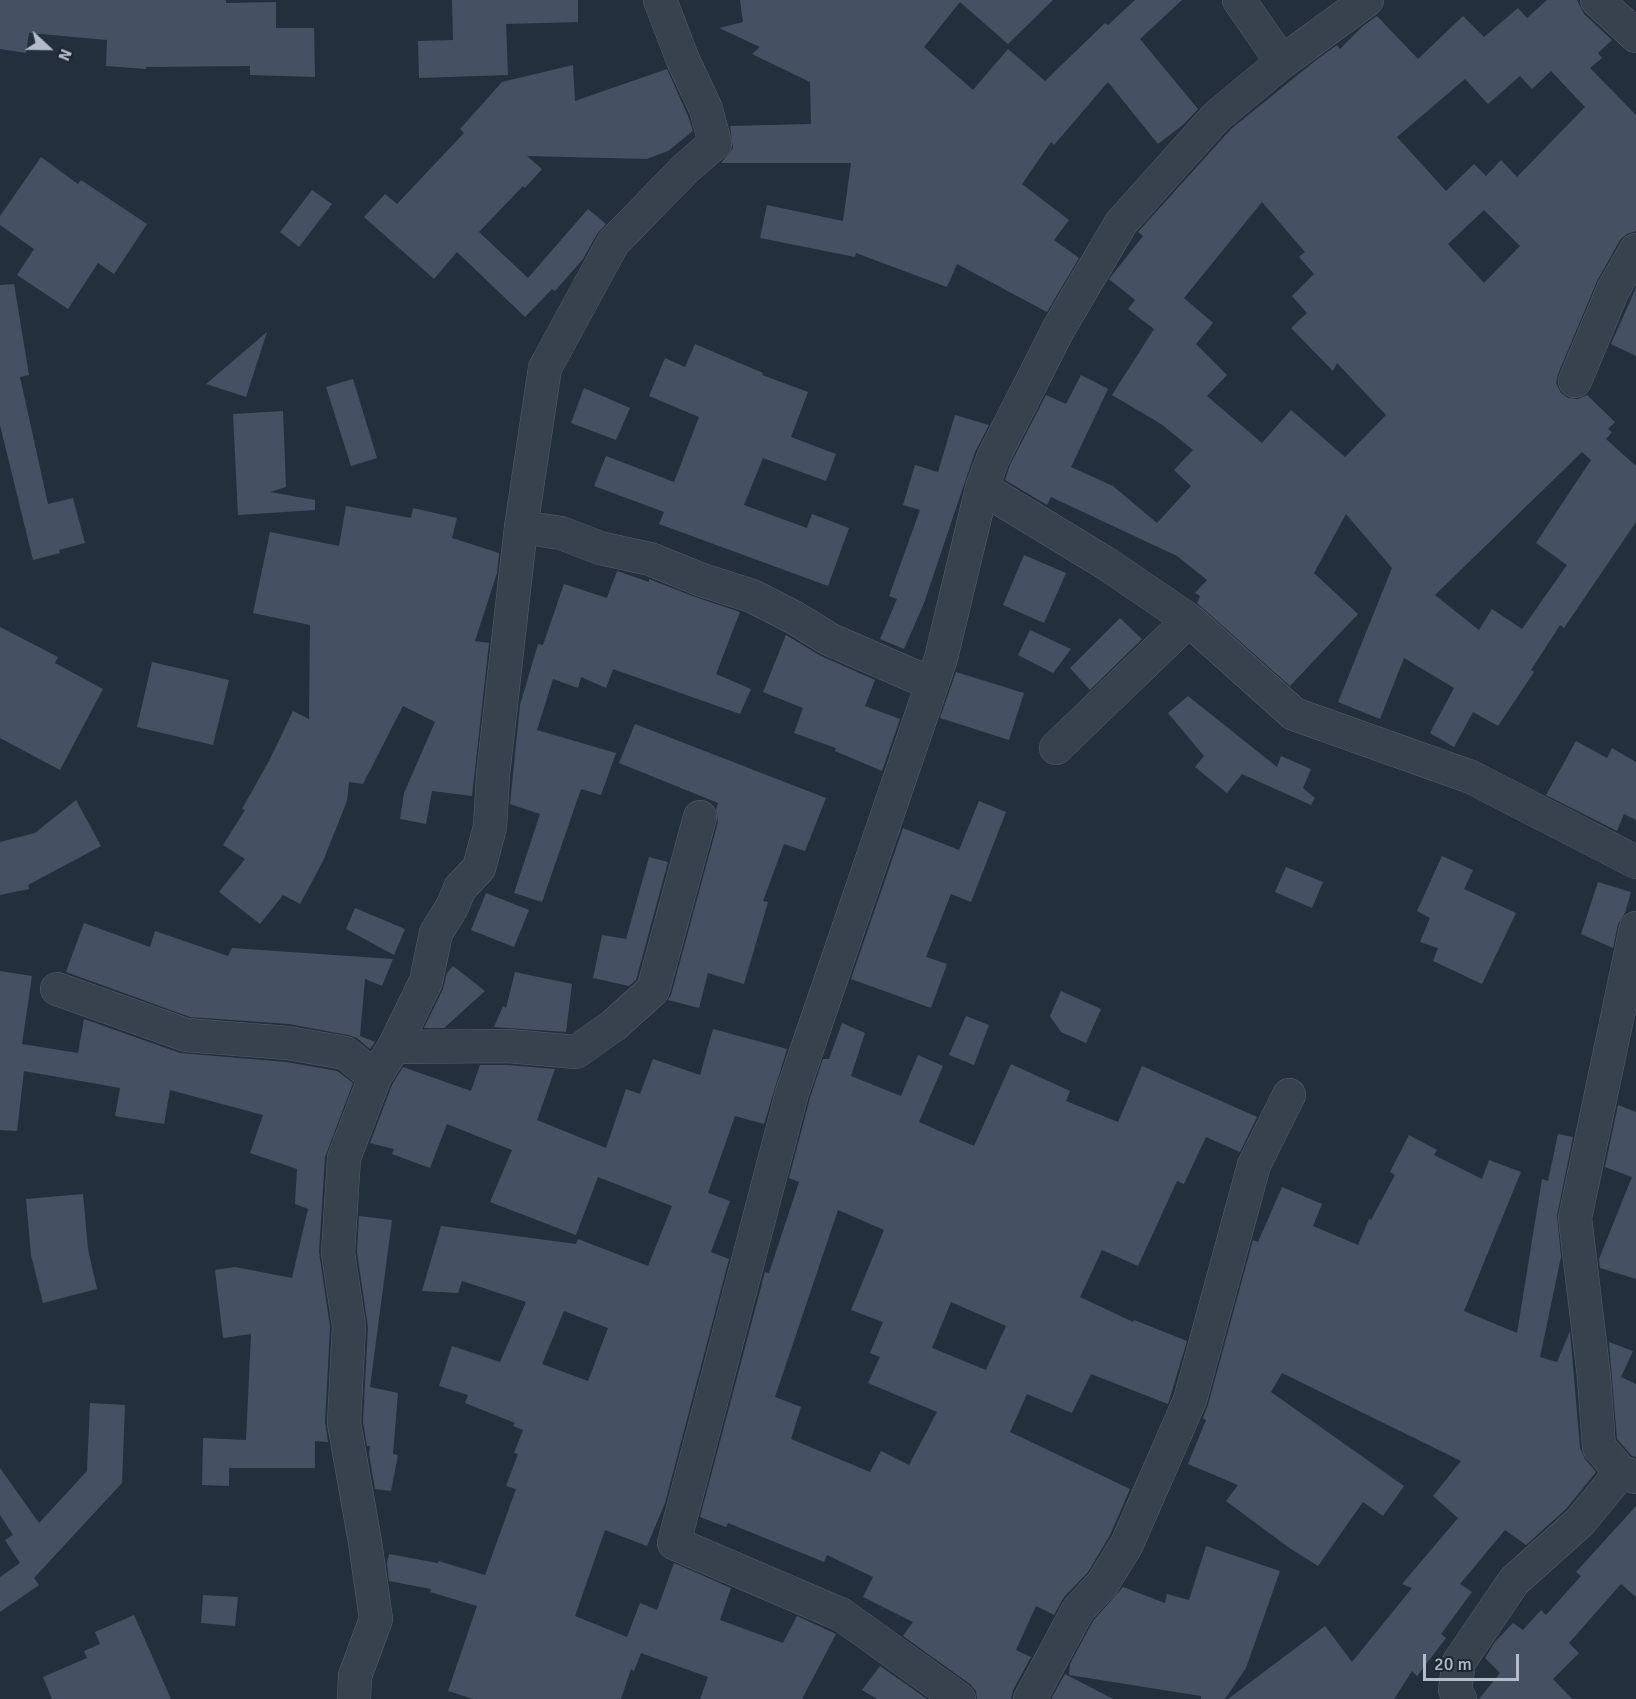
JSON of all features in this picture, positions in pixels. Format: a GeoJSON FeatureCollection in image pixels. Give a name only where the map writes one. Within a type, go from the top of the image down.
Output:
{"type":"FeatureCollection","features":[{"type":"Feature","properties":{"kind":"street"},"geometry":{"type":"LineString","coordinates":[[354,1699],[355,1676],[376,1619],[344,1423],[349,1326],[338,1253],[344,1158],[375,1077],[394,1047],[426,981],[436,933],[452,907],[460,888],[479,868],[490,827],[493,775],[521,527],[545,368],[613,243],[670,184],[715,143],[706,109],[683,60],[660,0]]}},
{"type":"Feature","properties":{"kind":"street"},"geometry":{"type":"LineString","coordinates":[[1239,0],[1282,62]]}},
{"type":"Feature","properties":{"kind":"street"},"geometry":{"type":"LineString","coordinates":[[959,1699],[842,1615],[675,1542],[792,1093],[941,658],[982,488],[993,458],[1059,328],[1121,223],[1216,117],[1282,62],[1367,0]]}},
{"type":"Feature","properties":{"kind":"street"},"geometry":{"type":"LineString","coordinates":[[1597,0],[1636,36]]}},
{"type":"Feature","properties":{"kind":"street"},"geometry":{"type":"LineString","coordinates":[[1575,381],[1613,290],[1636,250]]}},
{"type":"Feature","properties":{"kind":"street"},"geometry":{"type":"LineString","coordinates":[[982,488],[1107,564],[1189,620],[1294,714],[1471,777],[1636,862]]}},
{"type":"Feature","properties":{"kind":"street"},"geometry":{"type":"LineString","coordinates":[[521,527],[561,533],[600,548],[650,559],[752,597],[795,618],[829,639],[932,684]]}},
{"type":"Feature","properties":{"kind":"street"},"geometry":{"type":"LineString","coordinates":[[1056,748],[1189,620]]}},
{"type":"Feature","properties":{"kind":"street"},"geometry":{"type":"LineString","coordinates":[[394,1047],[508,1046],[576,1052],[614,1025],[653,990],[700,817]]}},
{"type":"Feature","properties":{"kind":"street"},"geometry":{"type":"LineString","coordinates":[[1460,1699],[1455,1690],[1460,1662],[1514,1581],[1580,1522],[1628,1474],[1599,1447],[1594,1377],[1575,1218],[1624,1050],[1636,928]]}},
{"type":"Feature","properties":{"kind":"street"},"geometry":{"type":"LineString","coordinates":[[57,989],[186,1035],[288,1043],[345,1053],[375,1077]]}},
{"type":"Feature","properties":{"kind":"street"},"geometry":{"type":"LineString","coordinates":[[1030,1699],[1078,1610],[1103,1583],[1127,1544],[1190,1400],[1254,1166],[1288,1095]]}},
{"type":"Feature","properties":{"kind":"building"},"geometry":{"type":"Polygon","coordinates":[[[0,0],[276,2],[276,28],[314,28],[315,77],[250,75],[250,66],[146,67],[146,69],[106,66],[107,40],[29,33],[26,53],[0,49],[0,0]]]}},
{"type":"Feature","properties":{"kind":"building"},"geometry":{"type":"Polygon","coordinates":[[[452,0],[578,0],[578,22],[506,24],[508,75],[419,78],[418,41],[453,40],[452,0]]]}},
{"type":"Feature","properties":{"kind":"building"},"geometry":{"type":"Polygon","coordinates":[[[740,0],[1053,0],[1008,44],[960,2],[924,47],[973,90],[1008,49],[1045,81],[1105,23],[1108,25],[1135,0],[1182,0],[1140,39],[1198,109],[1184,124],[1158,144],[1108,82],[1054,145],[1051,142],[1022,184],[1069,220],[1054,240],[1079,258],[1047,312],[957,264],[947,287],[856,253],[855,257],[760,238],[767,205],[843,221],[851,163],[721,163],[733,148],[730,126],[811,124],[810,82],[752,54],[760,47],[719,28],[743,22],[740,0]]]}},
{"type":"Feature","properties":{"kind":"building"},"geometry":{"type":"Polygon","coordinates":[[[1547,0],[1577,0],[1584,14],[1612,40],[1598,53],[1602,58],[1590,68],[1636,115],[1636,231],[1620,240],[1597,281],[1556,383],[1561,393],[1568,398],[1578,399],[1587,395],[1615,422],[1608,429],[1612,432],[1606,439],[1636,466],[1636,522],[1564,628],[1560,625],[1531,670],[1534,672],[1498,726],[1473,712],[1454,747],[1430,733],[1454,688],[1404,658],[1380,719],[1338,702],[1392,568],[1346,514],[1314,573],[1358,614],[1290,686],[1197,603],[1200,596],[1195,593],[1207,580],[1177,556],[1051,497],[1047,505],[1005,480],[1010,465],[1046,395],[1066,404],[1081,375],[1108,389],[1071,467],[1113,486],[1157,523],[1191,486],[1174,470],[1193,450],[1161,424],[1112,395],[1154,329],[1128,309],[1135,300],[1109,279],[1143,236],[1138,232],[1231,129],[1315,61],[1337,45],[1340,49],[1363,26],[1377,16],[1418,59],[1463,16],[1484,37],[1518,8],[1527,18],[1547,0]],[[1551,71],[1532,89],[1520,76],[1488,104],[1465,79],[1397,137],[1446,191],[1474,164],[1486,176],[1501,160],[1517,177],[1585,107],[1551,71]],[[1262,202],[1184,298],[1213,323],[1196,344],[1227,375],[1207,396],[1262,443],[1291,410],[1345,457],[1386,415],[1337,363],[1333,371],[1291,328],[1307,313],[1292,296],[1314,274],[1299,257],[1305,252],[1262,202]],[[1484,210],[1448,244],[1484,283],[1520,246],[1484,210]],[[1582,452],[1435,595],[1479,630],[1492,609],[1522,629],[1567,565],[1536,543],[1591,460],[1582,452]]]}},
{"type":"Feature","properties":{"kind":"building"},"geometry":{"type":"Polygon","coordinates":[[[573,65],[575,101],[667,69],[693,131],[668,151],[647,159],[527,156],[542,169],[479,232],[528,278],[588,209],[606,224],[597,234],[583,259],[555,291],[552,289],[525,317],[457,252],[434,279],[364,217],[385,194],[397,204],[464,133],[460,129],[502,82],[573,65]]]}},
{"type":"Feature","properties":{"kind":"building"},"geometry":{"type":"Polygon","coordinates":[[[41,157],[78,184],[81,180],[147,224],[114,274],[98,263],[68,309],[17,275],[34,249],[0,225],[0,216],[41,157]]]}},
{"type":"Feature","properties":{"kind":"building"},"geometry":{"type":"Polygon","coordinates":[[[312,190],[332,204],[299,247],[280,232],[312,190]]]}},
{"type":"Feature","properties":{"kind":"building"},"geometry":{"type":"Polygon","coordinates":[[[14,284],[29,375],[20,377],[48,504],[73,498],[85,543],[33,560],[0,425],[0,285],[14,284]]]}},
{"type":"Feature","properties":{"kind":"building"},"geometry":{"type":"Polygon","coordinates":[[[1636,288],[1636,356],[1611,344],[1636,288]]]}},
{"type":"Feature","properties":{"kind":"building"},"geometry":{"type":"Polygon","coordinates":[[[267,332],[246,397],[206,384],[267,332]]]}},
{"type":"Feature","properties":{"kind":"building"},"geometry":{"type":"Polygon","coordinates":[[[695,344],[763,373],[762,375],[808,392],[791,437],[836,454],[826,481],[763,458],[744,505],[807,528],[812,514],[849,528],[828,586],[659,524],[664,512],[594,486],[606,456],[674,482],[699,417],[649,396],[665,358],[685,367],[695,344]]]}},
{"type":"Feature","properties":{"kind":"building"},"geometry":{"type":"Polygon","coordinates":[[[353,379],[377,458],[351,466],[326,387],[353,379]]]}},
{"type":"Feature","properties":{"kind":"building"},"geometry":{"type":"Polygon","coordinates":[[[584,388],[630,408],[616,440],[571,423],[584,388]]]}},
{"type":"Feature","properties":{"kind":"building"},"geometry":{"type":"Polygon","coordinates":[[[283,411],[286,487],[270,492],[315,500],[315,510],[238,515],[233,414],[283,411]]]}},
{"type":"Feature","properties":{"kind":"building"},"geometry":{"type":"Polygon","coordinates":[[[955,415],[989,425],[975,452],[924,603],[904,649],[880,639],[897,599],[889,596],[920,510],[903,505],[915,465],[938,472],[955,415]]]}},
{"type":"Feature","properties":{"kind":"building"},"geometry":{"type":"Polygon","coordinates":[[[346,506],[411,518],[413,508],[457,518],[452,538],[499,553],[497,573],[475,641],[489,643],[472,796],[432,791],[426,824],[400,819],[404,793],[435,722],[403,706],[363,784],[349,782],[347,801],[323,861],[300,904],[283,895],[260,924],[219,892],[245,859],[223,845],[245,810],[242,809],[293,711],[309,719],[310,625],[253,613],[270,532],[339,546],[346,506]]]}},
{"type":"Feature","properties":{"kind":"building"},"geometry":{"type":"Polygon","coordinates":[[[1024,555],[1066,573],[1044,623],[1003,605],[1024,555]]]}},
{"type":"Feature","properties":{"kind":"building"},"geometry":{"type":"Polygon","coordinates":[[[617,571],[649,582],[649,579],[740,612],[716,674],[751,689],[740,714],[613,669],[606,688],[581,677],[578,688],[553,679],[537,730],[616,753],[601,795],[581,789],[542,902],[514,893],[540,814],[510,804],[520,705],[538,644],[543,645],[564,584],[607,598],[617,571]]]}},
{"type":"Feature","properties":{"kind":"building"},"geometry":{"type":"Polygon","coordinates":[[[1120,618],[1142,639],[1090,690],[1070,668],[1120,618]]]}},
{"type":"Feature","properties":{"kind":"building"},"geometry":{"type":"Polygon","coordinates":[[[0,627],[58,657],[55,663],[103,689],[60,770],[0,738],[0,627]]]}},
{"type":"Feature","properties":{"kind":"building"},"geometry":{"type":"Polygon","coordinates":[[[1030,630],[1071,649],[1053,673],[1018,655],[1030,630]]]}},
{"type":"Feature","properties":{"kind":"building"},"geometry":{"type":"Polygon","coordinates":[[[786,635],[821,656],[875,680],[865,706],[900,719],[882,771],[835,751],[836,748],[794,733],[803,708],[763,692],[786,635]]]}},
{"type":"Feature","properties":{"kind":"building"},"geometry":{"type":"Polygon","coordinates":[[[152,662],[229,680],[213,745],[137,727],[152,662]]]}},
{"type":"Feature","properties":{"kind":"building"},"geometry":{"type":"Polygon","coordinates":[[[956,672],[1024,693],[1009,740],[940,718],[956,672]]]}},
{"type":"Feature","properties":{"kind":"building"},"geometry":{"type":"Polygon","coordinates":[[[1188,696],[1277,767],[1281,756],[1311,769],[1303,788],[1315,798],[1311,805],[1242,774],[1227,793],[1195,767],[1204,756],[1168,713],[1188,696]]]}},
{"type":"Feature","properties":{"kind":"building"},"geometry":{"type":"Polygon","coordinates":[[[635,724],[826,798],[805,851],[784,844],[763,901],[768,902],[744,984],[708,973],[699,1008],[668,1000],[718,822],[716,809],[718,803],[619,763],[635,724]]]}},
{"type":"Feature","properties":{"kind":"building"},"geometry":{"type":"Polygon","coordinates":[[[1576,741],[1607,758],[1612,748],[1636,762],[1636,820],[1624,814],[1617,831],[1546,795],[1576,741]]]}},
{"type":"Feature","properties":{"kind":"building"},"geometry":{"type":"Polygon","coordinates":[[[76,800],[101,846],[28,885],[29,889],[0,895],[0,842],[35,833],[76,800]]]}},
{"type":"Feature","properties":{"kind":"building"},"geometry":{"type":"Polygon","coordinates":[[[979,801],[1006,812],[971,902],[951,894],[926,957],[947,964],[931,1008],[851,979],[903,828],[959,850],[979,801]]]}},
{"type":"Feature","properties":{"kind":"building"},"geometry":{"type":"Polygon","coordinates":[[[1442,856],[1473,870],[1464,889],[1516,913],[1482,984],[1433,961],[1438,948],[1420,942],[1430,918],[1417,911],[1442,856]]]}},
{"type":"Feature","properties":{"kind":"building"},"geometry":{"type":"Polygon","coordinates":[[[649,857],[668,862],[636,980],[629,986],[593,978],[602,935],[626,939],[649,857]]]}},
{"type":"Feature","properties":{"kind":"building"},"geometry":{"type":"Polygon","coordinates":[[[1286,867],[1323,882],[1312,908],[1275,892],[1286,867]]]}},
{"type":"Feature","properties":{"kind":"building"},"geometry":{"type":"Polygon","coordinates":[[[1598,882],[1631,892],[1625,913],[1618,924],[1613,948],[1581,934],[1598,882]]]}},
{"type":"Feature","properties":{"kind":"building"},"geometry":{"type":"Polygon","coordinates":[[[486,893],[529,910],[514,947],[471,930],[486,893]]]}},
{"type":"Feature","properties":{"kind":"building"},"geometry":{"type":"Polygon","coordinates":[[[355,908],[405,929],[394,955],[346,929],[355,908]]]}},
{"type":"Feature","properties":{"kind":"building"},"geometry":{"type":"Polygon","coordinates":[[[84,923],[150,947],[155,931],[228,956],[232,948],[393,959],[382,986],[365,979],[360,1036],[375,1042],[370,1049],[357,1038],[348,1035],[289,1024],[190,1017],[66,972],[84,923]]]}},
{"type":"Feature","properties":{"kind":"building"},"geometry":{"type":"Polygon","coordinates":[[[453,966],[485,991],[444,1028],[424,1028],[443,989],[447,973],[453,966]]]}},
{"type":"Feature","properties":{"kind":"building"},"geometry":{"type":"Polygon","coordinates":[[[0,971],[32,976],[22,1044],[78,1053],[84,1019],[180,1053],[286,1062],[337,1071],[353,1083],[325,1157],[319,1252],[330,1327],[325,1422],[328,1442],[315,1441],[315,1468],[229,1468],[229,1486],[202,1485],[203,1438],[246,1440],[251,1334],[223,1338],[215,1270],[235,1267],[292,1278],[308,1209],[311,1210],[295,1204],[297,1169],[250,1153],[263,1115],[170,1090],[164,1124],[115,1116],[120,1088],[24,1071],[17,1131],[0,1130],[0,971]]]}},
{"type":"Feature","properties":{"kind":"building"},"geometry":{"type":"Polygon","coordinates":[[[515,972],[572,984],[566,1032],[494,1027],[503,1006],[506,1008],[515,972]]]}},
{"type":"Feature","properties":{"kind":"building"},"geometry":{"type":"Polygon","coordinates":[[[1061,991],[1101,1009],[1086,1043],[1061,1032],[1050,1016],[1061,991]]]}},
{"type":"Feature","properties":{"kind":"building"},"geometry":{"type":"Polygon","coordinates":[[[966,1016],[989,1025],[974,1065],[949,1055],[966,1016]]]}},
{"type":"Feature","properties":{"kind":"building"},"geometry":{"type":"Polygon","coordinates":[[[842,1023],[865,1033],[851,1076],[901,1096],[918,1055],[943,1066],[919,1122],[974,1146],[1011,1064],[1070,1091],[1066,1101],[1118,1122],[1142,1066],[1257,1117],[1240,1152],[1206,1137],[1184,1184],[1177,1181],[1138,1266],[1102,1250],[1080,1297],[1133,1322],[1134,1320],[1187,1341],[1168,1404],[1091,1374],[1072,1413],[1027,1394],[1010,1432],[1130,1489],[1110,1535],[1088,1572],[1064,1597],[1054,1615],[1036,1606],[1016,1650],[1031,1657],[1013,1690],[1011,1699],[977,1699],[976,1691],[970,1684],[903,1636],[913,1622],[863,1597],[873,1577],[827,1555],[824,1562],[728,1523],[726,1527],[700,1517],[765,1272],[769,1273],[799,1182],[789,1178],[810,1098],[823,1059],[829,1059],[842,1023]],[[838,1210],[775,1397],[801,1407],[791,1439],[870,1472],[881,1451],[909,1465],[937,1412],[868,1383],[880,1357],[870,1353],[883,1322],[851,1310],[884,1230],[838,1210]],[[951,1302],[932,1348],[986,1370],[1006,1326],[951,1302]]]}},
{"type":"Feature","properties":{"kind":"building"},"geometry":{"type":"Polygon","coordinates":[[[713,1029],[787,1049],[764,1124],[735,1116],[708,1193],[730,1201],[711,1252],[729,1259],[665,1503],[647,1546],[605,1530],[575,1616],[627,1637],[640,1603],[657,1610],[674,1563],[731,1588],[720,1620],[783,1643],[797,1616],[836,1634],[802,1699],[700,1699],[708,1677],[641,1653],[634,1671],[631,1669],[621,1699],[473,1699],[448,1691],[477,1606],[430,1592],[431,1589],[389,1581],[387,1563],[389,1554],[438,1563],[438,1561],[485,1575],[516,1489],[506,1486],[518,1454],[514,1453],[523,1430],[513,1426],[515,1423],[465,1403],[468,1395],[439,1386],[452,1346],[500,1362],[526,1302],[462,1281],[458,1293],[422,1291],[441,1226],[576,1244],[578,1239],[648,1266],[672,1206],[598,1177],[576,1235],[490,1202],[512,1150],[447,1124],[430,1168],[392,1154],[394,1149],[370,1143],[392,1085],[403,1067],[471,1091],[480,1065],[555,1069],[537,1120],[606,1148],[626,1089],[640,1094],[653,1059],[700,1075],[713,1029]],[[564,1311],[542,1364],[588,1381],[608,1328],[564,1311]]]}},
{"type":"Feature","properties":{"kind":"building"},"geometry":{"type":"Polygon","coordinates":[[[1618,1105],[1636,1112],[1636,1279],[1600,1268],[1599,1259],[1632,1177],[1605,1167],[1618,1105]]]}},
{"type":"Feature","properties":{"kind":"building"},"geometry":{"type":"Polygon","coordinates":[[[1558,1134],[1573,1137],[1557,1215],[1561,1257],[1540,1357],[1557,1362],[1570,1331],[1580,1448],[1585,1459],[1596,1472],[1566,1509],[1526,1545],[1505,1530],[1460,1584],[1472,1592],[1441,1634],[1446,1638],[1417,1676],[1412,1671],[1394,1699],[1228,1699],[1325,1626],[1352,1662],[1412,1588],[1402,1584],[1458,1518],[1433,1496],[1461,1461],[1282,1373],[1271,1392],[1404,1486],[1383,1516],[1363,1502],[1318,1566],[1226,1501],[1238,1485],[1188,1464],[1206,1420],[1203,1418],[1253,1240],[1258,1242],[1282,1187],[1322,1204],[1313,1226],[1358,1245],[1369,1219],[1371,1220],[1395,1175],[1390,1172],[1409,1135],[1437,1150],[1434,1155],[1482,1179],[1489,1160],[1521,1172],[1464,1311],[1517,1333],[1542,1179],[1548,1181],[1558,1134]]]}},
{"type":"Feature","properties":{"kind":"building"},"geometry":{"type":"Polygon","coordinates":[[[83,1194],[88,1249],[97,1289],[43,1303],[31,1255],[26,1199],[83,1194]]]}},
{"type":"Feature","properties":{"kind":"building"},"geometry":{"type":"Polygon","coordinates":[[[359,1216],[392,1220],[370,1387],[398,1393],[393,1454],[398,1455],[391,1491],[375,1489],[369,1454],[370,1446],[367,1446],[363,1422],[368,1327],[357,1252],[359,1216]]]}},
{"type":"Feature","properties":{"kind":"building"},"geometry":{"type":"Polygon","coordinates":[[[1609,1342],[1633,1351],[1621,1377],[1636,1384],[1636,1457],[1632,1456],[1617,1439],[1609,1342]]]}},
{"type":"Feature","properties":{"kind":"building"},"geometry":{"type":"Polygon","coordinates":[[[90,1403],[125,1405],[122,1483],[34,1578],[39,1585],[0,1612],[0,1577],[20,1563],[5,1540],[13,1535],[0,1515],[0,1468],[39,1523],[87,1471],[90,1403]]]}},
{"type":"Feature","properties":{"kind":"building"},"geometry":{"type":"Polygon","coordinates":[[[1636,1506],[1636,1597],[1621,1584],[1569,1643],[1579,1653],[1553,1679],[1572,1699],[1479,1699],[1500,1673],[1485,1658],[1495,1642],[1513,1623],[1523,1630],[1541,1610],[1546,1615],[1581,1576],[1576,1572],[1636,1506]]]}},
{"type":"Feature","properties":{"kind":"building"},"geometry":{"type":"Polygon","coordinates":[[[1206,1546],[1280,1571],[1246,1668],[1225,1699],[1201,1699],[1201,1696],[1069,1675],[1070,1664],[1093,1621],[1123,1587],[1165,1603],[1167,1594],[1189,1600],[1206,1546]]]}},
{"type":"Feature","properties":{"kind":"building"},"geometry":{"type":"Polygon","coordinates":[[[203,1595],[238,1597],[235,1626],[201,1623],[203,1595]]]}},
{"type":"Feature","properties":{"kind":"building"},"geometry":{"type":"Polygon","coordinates":[[[134,1615],[171,1699],[52,1699],[43,1677],[87,1658],[84,1651],[100,1644],[95,1632],[134,1615]]]}},
{"type":"Feature","properties":{"kind":"building"},"geometry":{"type":"Polygon","coordinates":[[[880,1666],[927,1699],[877,1699],[862,1690],[880,1666]]]}},
{"type":"Feature","properties":{"kind":"building"},"geometry":{"type":"Polygon","coordinates":[[[1065,1674],[1113,1699],[1051,1699],[1065,1674]]]}}]}
